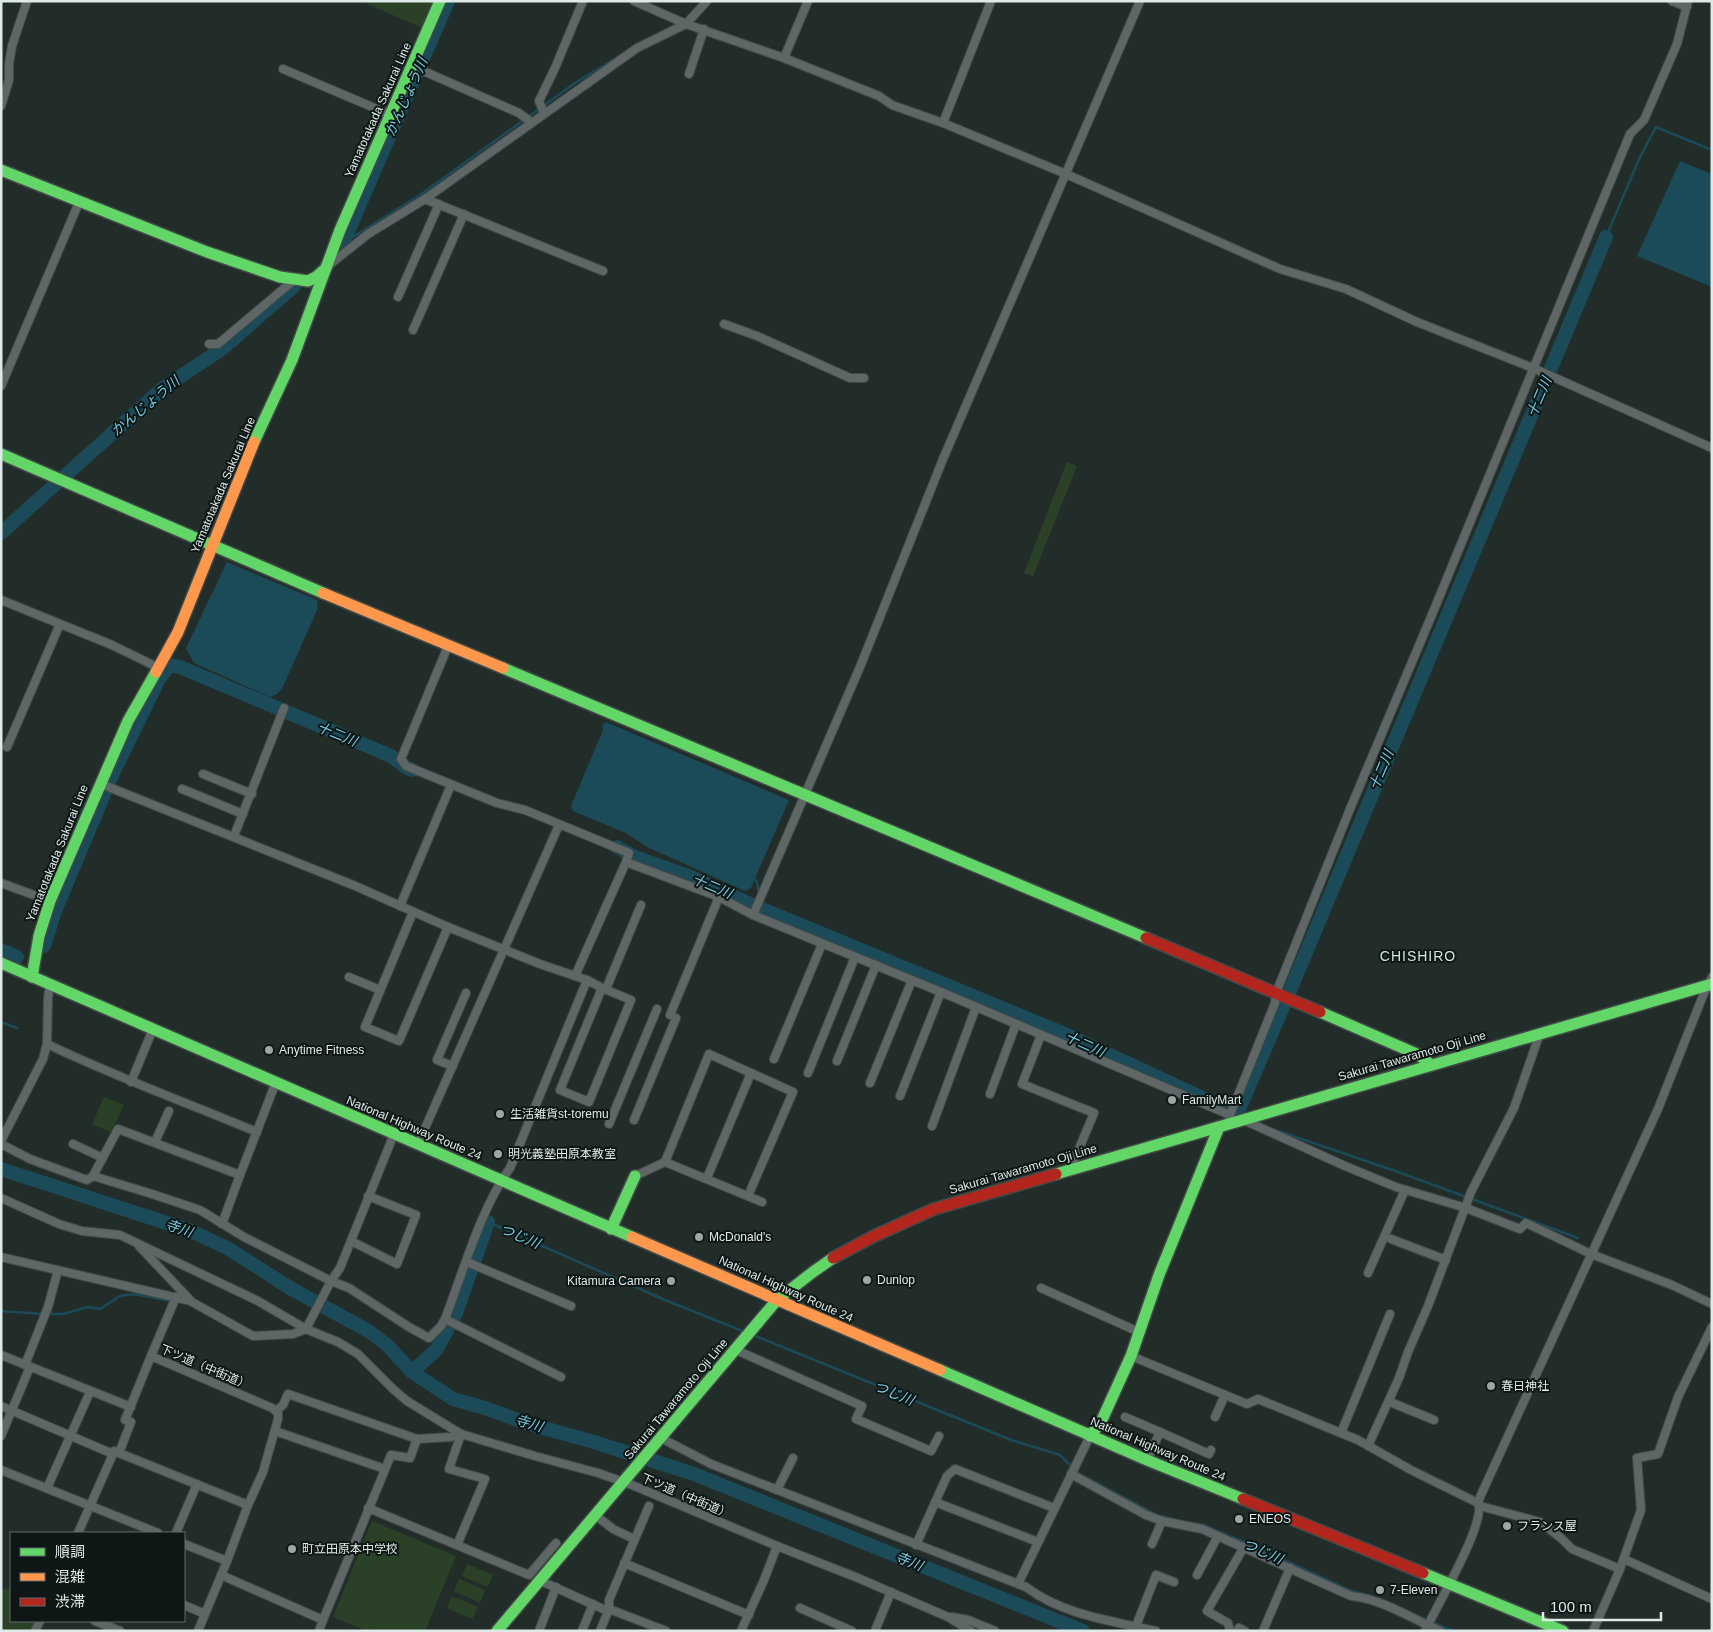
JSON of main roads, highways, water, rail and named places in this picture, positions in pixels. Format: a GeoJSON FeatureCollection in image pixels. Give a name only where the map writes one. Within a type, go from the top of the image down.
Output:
{"type":"FeatureCollection","features":[{"type":"Feature","properties":{"kind":"main road","name":"Yamatotakada Sakurai Line"},"geometry":{"type":"LineString","coordinates":[[32,977],[39,936],[50,902],[128,721],[178,632],[254,442],[292,360],[340,230],[390,115],[416,68],[440,1]]}},
{"type":"Feature","properties":{"kind":"main road"},"geometry":{"type":"LineString","coordinates":[[1,170],[207,252],[262,271],[294,280],[308,280],[316,277],[327,267]]}},
{"type":"Feature","properties":{"kind":"main road"},"geometry":{"type":"LineString","coordinates":[[1,454],[448,646],[1282,995],[1418,1055],[1431,1065]]}},
{"type":"Feature","properties":{"kind":"main road","name":"National Highway Route 24"},"geometry":{"type":"LineString","coordinates":[[1,964],[1090,1436],[1563,1631]]}},
{"type":"Feature","properties":{"kind":"main road","name":"Sakurai Tawaramoto Oji Line"},"geometry":{"type":"LineString","coordinates":[[497,1631],[777,1300],[790,1288],[856,1244],[901,1222],[934,1210],[1226,1122],[1246,1119],[1710,982]]}},
{"type":"Feature","properties":{"kind":"main road"},"geometry":{"type":"LineString","coordinates":[[1090,1436],[1101,1422],[1131,1356],[1159,1275],[1226,1122]]}},
{"type":"Feature","properties":{"kind":"main road"},"geometry":{"type":"LineString","coordinates":[[611,1229],[635,1176]]}},
{"type":"Feature","properties":{"kind":"water"},"geometry":{"type":"Polygon","coordinates":[[[1680,161],[1712,174],[1712,287],[1637,256],[1680,161]]]}},
{"type":"Feature","properties":{"kind":"water"},"geometry":{"type":"Polygon","coordinates":[[[227,562],[317,600],[318,608],[282,689],[270,697],[194,663],[186,648],[227,562]]]}},
{"type":"Feature","properties":{"kind":"water"},"geometry":{"type":"Polygon","coordinates":[[[606,722],[789,800],[751,888],[745,891],[647,847],[626,833],[573,811],[571,806],[603,730],[602,726],[606,722]]]}},
{"type":"Feature","properties":{"kind":"waterway","name":"かんじょう川"},"geometry":{"type":"LineString","coordinates":[[340,247],[448,1]]}},
{"type":"Feature","properties":{"kind":"waterway"},"geometry":{"type":"LineString","coordinates":[[661,32],[678,23]]}},
{"type":"Feature","properties":{"kind":"waterway"},"geometry":{"type":"LineString","coordinates":[[343,243],[420,195],[575,83],[621,55]]}},
{"type":"Feature","properties":{"kind":"waterway","name":"十二川"},"geometry":{"type":"LineString","coordinates":[[1606,237],[1640,157],[1656,127],[1712,150]]}},
{"type":"Feature","properties":{"kind":"waterway","name":"十二川"},"geometry":{"type":"LineString","coordinates":[[617,847],[635,857],[686,875],[750,904],[1065,1034],[1237,1114],[1606,237]]}},
{"type":"Feature","properties":{"kind":"waterway","name":"かんじょう川"},"geometry":{"type":"LineString","coordinates":[[1,533],[163,388],[222,349],[294,286]]}},
{"type":"Feature","properties":{"kind":"waterway","name":"十二川"},"geometry":{"type":"LineString","coordinates":[[44,946],[55,911],[113,773],[159,679],[170,665],[180,667],[391,756],[407,768],[413,770]]}},
{"type":"Feature","properties":{"kind":"waterway"},"geometry":{"type":"LineString","coordinates":[[753,877],[757,882],[759,895]]}},
{"type":"Feature","properties":{"kind":"waterway","name":"十二川"},"geometry":{"type":"LineString","coordinates":[[1,950],[17,957]]}},
{"type":"Feature","properties":{"kind":"waterway"},"geometry":{"type":"LineString","coordinates":[[1,1022],[17,1028]]}},
{"type":"Feature","properties":{"kind":"waterway"},"geometry":{"type":"LineString","coordinates":[[1264,1126],[1401,1173],[1578,1238]]}},
{"type":"Feature","properties":{"kind":"waterway","name":"寺川"},"geometry":{"type":"LineString","coordinates":[[1,1169],[191,1231],[229,1249],[290,1288],[370,1332],[387,1345],[412,1372],[453,1399],[694,1474],[1083,1631]]}},
{"type":"Feature","properties":{"kind":"waterway","name":"つじ川"},"geometry":{"type":"LineString","coordinates":[[488,1222],[665,1300],[745,1332]]}},
{"type":"Feature","properties":{"kind":"waterway","name":"つじ川"},"geometry":{"type":"LineString","coordinates":[[412,1372],[437,1349],[456,1313],[488,1222]]}},
{"type":"Feature","properties":{"kind":"waterway"},"geometry":{"type":"LineString","coordinates":[[48,1314],[63,1314],[88,1307],[100,1309],[120,1296],[134,1294],[171,1301]]}},
{"type":"Feature","properties":{"kind":"waterway"},"geometry":{"type":"LineString","coordinates":[[177,1302],[189,1304]]}},
{"type":"Feature","properties":{"kind":"waterway"},"geometry":{"type":"LineString","coordinates":[[1,1311],[43,1314]]}},
{"type":"Feature","properties":{"kind":"waterway","name":"つじ川"},"geometry":{"type":"LineString","coordinates":[[753,1335],[1011,1440],[1060,1455],[1072,1467]]}},
{"type":"Feature","properties":{"kind":"waterway","name":"つじ川"},"geometry":{"type":"LineString","coordinates":[[1076,1470],[1080,1474],[1157,1515],[1181,1521]]}},
{"type":"Feature","properties":{"kind":"waterway","name":"つじ川"},"geometry":{"type":"LineString","coordinates":[[1186,1522],[1204,1525],[1349,1590],[1371,1596]]}},
{"type":"Feature","properties":{"kind":"waterway","name":"つじ川"},"geometry":{"type":"LineString","coordinates":[[1408,1612],[1453,1631]]}},
{"type":"Feature","properties":{"kind":"place","name":"Anytime Fitness"},"geometry":{"type":"Point","coordinates":[269,1050]}},
{"type":"Feature","properties":{"kind":"place","name":"FamilyMart"},"geometry":{"type":"Point","coordinates":[1172,1100]}},
{"type":"Feature","properties":{"kind":"place","name":"生活雑貨st-toremu"},"geometry":{"type":"Point","coordinates":[500,1114]}},
{"type":"Feature","properties":{"kind":"place","name":"明光義塾田原本教室"},"geometry":{"type":"Point","coordinates":[498,1154]}},
{"type":"Feature","properties":{"kind":"place","name":"McDonald's"},"geometry":{"type":"Point","coordinates":[699,1237]}},
{"type":"Feature","properties":{"kind":"place","name":"Dunlop"},"geometry":{"type":"Point","coordinates":[867,1280]}},
{"type":"Feature","properties":{"kind":"place","name":"Kitamura Camera"},"geometry":{"type":"Point","coordinates":[671,1281]}},
{"type":"Feature","properties":{"kind":"place","name":"春日神社"},"geometry":{"type":"Point","coordinates":[1491,1386]}},
{"type":"Feature","properties":{"kind":"place","name":"ENEOS"},"geometry":{"type":"Point","coordinates":[1239,1519]}},
{"type":"Feature","properties":{"kind":"place","name":"フランス屋"},"geometry":{"type":"Point","coordinates":[1507,1526]}},
{"type":"Feature","properties":{"kind":"place","name":"町立田原本中学校"},"geometry":{"type":"Point","coordinates":[292,1549]}},
{"type":"Feature","properties":{"kind":"place","name":"7-Eleven"},"geometry":{"type":"Point","coordinates":[1380,1590]}},
{"type":"Feature","properties":{"kind":"district","name":"CHISHIRO"},"geometry":{"type":"Point","coordinates":[1418,956]}}]}
